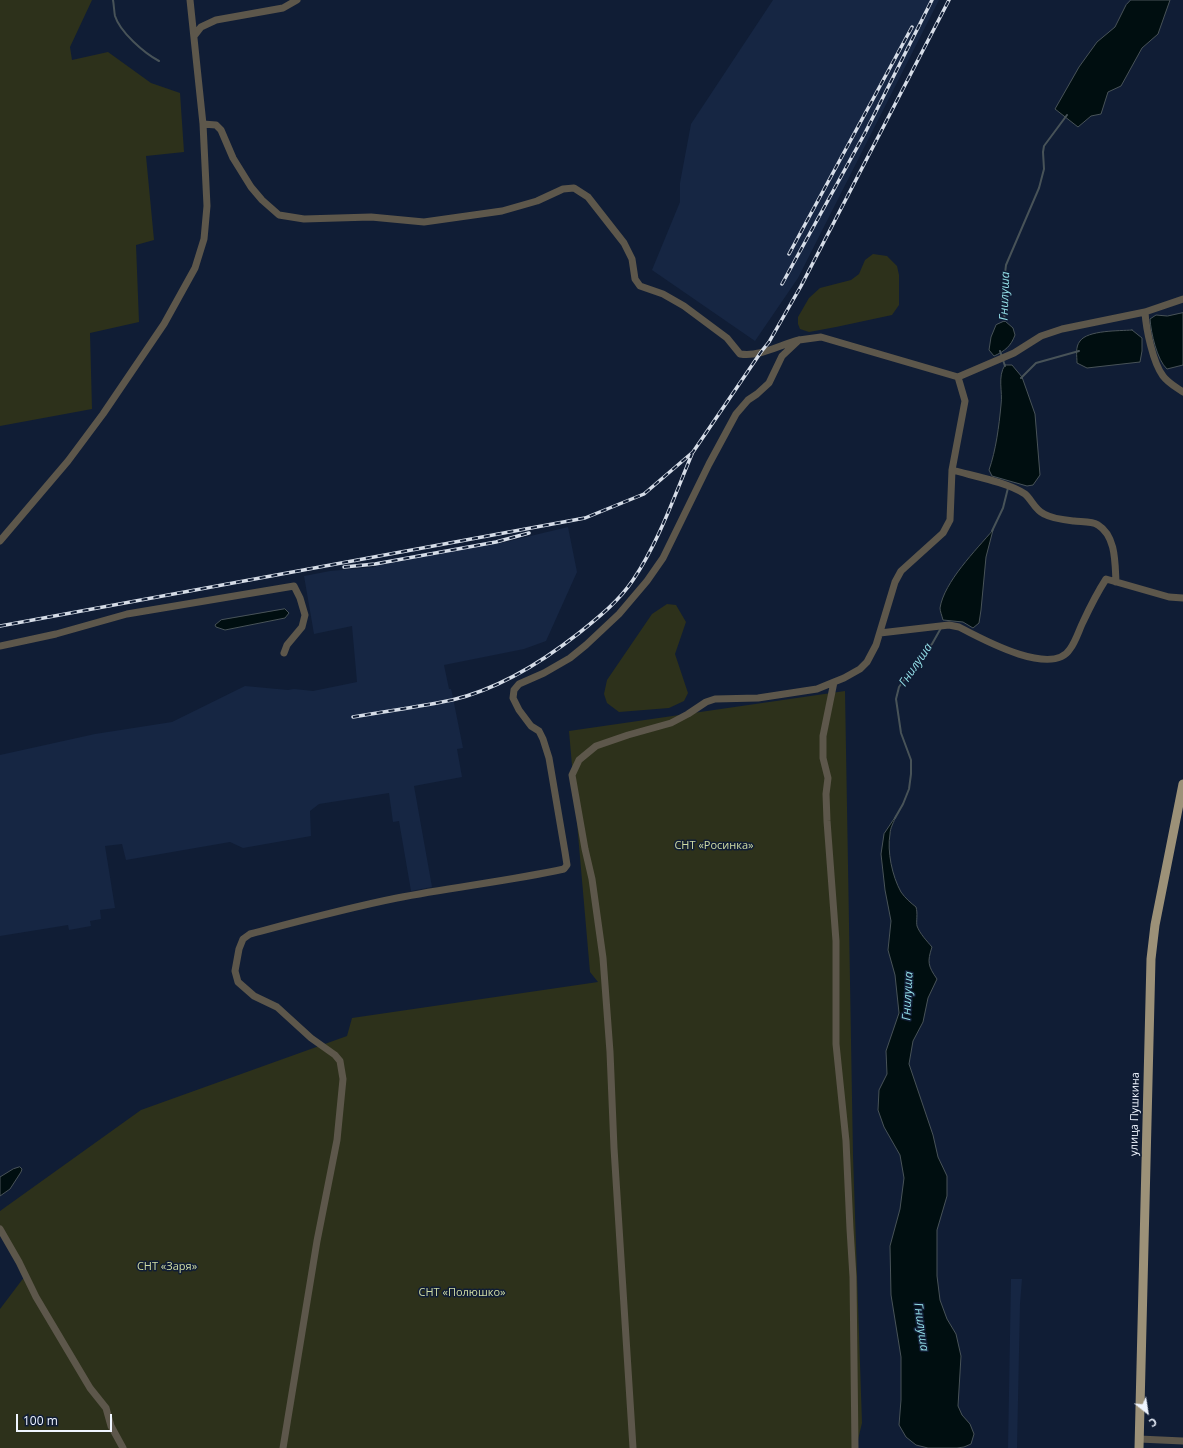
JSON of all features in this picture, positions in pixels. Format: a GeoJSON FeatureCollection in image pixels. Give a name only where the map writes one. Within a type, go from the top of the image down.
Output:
{"type":"FeatureCollection","features":[{"type":"Feature","properties":{"kind":"main road","name":"улица Пушкина"},"geometry":{"type":"LineString","coordinates":[[1139,1444],[1151,959],[1155,925],[1183,784]]}},
{"type":"Feature","properties":{"kind":"street"},"geometry":{"type":"LineString","coordinates":[[0,541],[68,461],[103,414],[164,324],[195,268],[204,239],[207,206],[203,124],[190,0]]}},
{"type":"Feature","properties":{"kind":"street"},"geometry":{"type":"LineString","coordinates":[[194,36],[201,27],[216,20],[283,8],[297,0]]}},
{"type":"Feature","properties":{"kind":"street"},"geometry":{"type":"LineString","coordinates":[[203,124],[216,125],[221,130],[233,158],[251,187],[262,200],[279,215],[304,219],[371,218],[424,222],[502,211],[538,201],[563,189],[574,188],[588,197],[624,243],[632,259],[635,280],[640,286],[663,294],[684,306],[727,338],[740,354],[749,355],[774,349],[799,340],[821,337],[958,377],[1008,356],[1041,336],[1062,329],[1145,312],[1183,299]]}},
{"type":"Feature","properties":{"kind":"street"},"geometry":{"type":"LineString","coordinates":[[1145,312],[1146,327],[1158,369],[1164,377],[1183,392]]}},
{"type":"Feature","properties":{"kind":"street"},"geometry":{"type":"LineString","coordinates":[[283,1448],[316,1248],[336,1143],[343,1079],[340,1061],[335,1055],[311,1038],[277,1007],[254,996],[238,982],[235,971],[239,949],[243,939],[250,934],[356,907],[398,898],[497,882],[564,869],[567,865],[549,758],[539,731],[531,726],[519,710],[513,698],[514,690],[519,684],[544,673],[570,658],[586,645],[620,614],[647,581],[663,558],[709,464],[736,414],[748,400],[769,383],[782,356],[799,340]]}},
{"type":"Feature","properties":{"kind":"street"},"geometry":{"type":"LineString","coordinates":[[633,1448],[614,1148],[610,1052],[603,958],[592,879],[585,849],[572,775],[579,760],[596,746],[671,723],[706,702],[715,699],[758,698],[816,689],[844,678],[860,669],[867,662],[876,645],[895,582],[901,571],[943,534],[950,520],[952,470],[964,401],[958,377]]}},
{"type":"Feature","properties":{"kind":"street"},"geometry":{"type":"LineString","coordinates":[[952,470],[1014,488],[1026,495],[1039,512],[1044,515],[1057,519],[1098,525],[1107,534],[1112,545],[1115,557],[1116,582]]}},
{"type":"Feature","properties":{"kind":"street"},"geometry":{"type":"LineString","coordinates":[[880,633],[949,625],[958,627],[1013,653],[1041,660],[1055,660],[1070,651],[1092,602],[1106,579],[1169,597],[1183,598]]}},
{"type":"Feature","properties":{"kind":"street"},"geometry":{"type":"LineString","coordinates":[[0,646],[56,634],[127,614],[294,586],[300,598],[305,615],[302,628],[287,645],[284,653]]}},
{"type":"Feature","properties":{"kind":"street"},"geometry":{"type":"LineString","coordinates":[[834,682],[823,736],[823,758],[828,778],[826,794],[827,820],[836,941],[836,1044],[846,1141],[853,1277],[855,1448]]}},
{"type":"Feature","properties":{"kind":"street"},"geometry":{"type":"LineString","coordinates":[[0,1229],[19,1262],[36,1297],[90,1388],[106,1408],[111,1426],[123,1448]]}},
{"type":"Feature","properties":{"kind":"street"},"geometry":{"type":"LineString","coordinates":[[1139,1444],[1183,1441]]}},
{"type":"Feature","properties":{"kind":"shaded area"},"geometry":{"type":"Polygon","coordinates":[[[773,0],[939,0],[798,278],[755,341],[652,270],[680,202],[680,183],[691,124],[773,0]]]}},
{"type":"Feature","properties":{"kind":"shaded area"},"geometry":{"type":"Polygon","coordinates":[[[568,527],[577,572],[546,641],[524,649],[444,665],[449,689],[451,689],[452,693],[463,748],[457,749],[462,777],[414,786],[432,887],[411,891],[399,821],[393,822],[389,793],[319,804],[310,811],[311,836],[243,848],[230,842],[126,860],[122,844],[105,846],[115,908],[100,910],[101,919],[90,921],[91,926],[69,930],[68,925],[0,936],[0,755],[95,734],[172,722],[245,686],[313,691],[357,682],[352,626],[314,634],[304,576],[330,571],[376,567],[375,562],[496,540],[497,544],[568,527]]]}},
{"type":"Feature","properties":{"kind":"shaded area"},"geometry":{"type":"Polygon","coordinates":[[[1011,1279],[1022,1279],[1020,1304],[1017,1448],[1008,1448],[1011,1279]]]}},
{"type":"Feature","properties":{"kind":"green space"},"geometry":{"type":"Polygon","coordinates":[[[0,0],[92,0],[70,47],[72,60],[108,52],[151,83],[180,93],[184,152],[146,156],[154,240],[136,245],[139,322],[90,333],[92,409],[0,426],[0,0]]]}},
{"type":"Feature","properties":{"kind":"green space"},"geometry":{"type":"Polygon","coordinates":[[[873,254],[887,256],[897,266],[899,275],[899,305],[892,315],[809,332],[800,329],[798,317],[809,298],[820,288],[851,280],[859,274],[865,260],[873,254]]]}},
{"type":"Feature","properties":{"kind":"green space"},"geometry":{"type":"Polygon","coordinates":[[[667,604],[676,605],[686,622],[675,654],[688,693],[684,701],[669,708],[619,712],[607,703],[604,694],[607,680],[652,614],[667,604]]]}},
{"type":"Feature","properties":{"kind":"green space"},"geometry":{"type":"Polygon","coordinates":[[[845,691],[853,1155],[862,1423],[856,1448],[0,1448],[0,1309],[25,1276],[0,1230],[0,1211],[141,1110],[347,1036],[352,1018],[598,982],[590,972],[569,731],[845,691]]]}},
{"type":"Feature","properties":{"kind":"water"},"geometry":{"type":"Polygon","coordinates":[[[1131,0],[1170,0],[1158,34],[1142,48],[1121,86],[1108,92],[1101,114],[1091,116],[1078,127],[1055,109],[1079,67],[1097,42],[1115,27],[1126,5],[1131,0]]]}},
{"type":"Feature","properties":{"kind":"water"},"geometry":{"type":"Polygon","coordinates":[[[1183,313],[1183,365],[1167,369],[1163,365],[1157,353],[1150,319],[1156,315],[1167,316],[1183,313]]]}},
{"type":"Feature","properties":{"kind":"water"},"geometry":{"type":"Polygon","coordinates":[[[1005,321],[1013,328],[1015,335],[1007,348],[994,356],[989,350],[991,337],[996,325],[1005,321]]]}},
{"type":"Feature","properties":{"kind":"water"},"geometry":{"type":"Polygon","coordinates":[[[1132,330],[1142,338],[1140,362],[1087,368],[1077,363],[1077,346],[1084,337],[1097,333],[1132,330]]]}},
{"type":"Feature","properties":{"kind":"water"},"geometry":{"type":"Polygon","coordinates":[[[1005,365],[1012,365],[1022,377],[1035,414],[1040,475],[1033,485],[1027,486],[992,476],[989,470],[994,454],[998,430],[1001,400],[1001,374],[1005,365]]]}},
{"type":"Feature","properties":{"kind":"water"},"geometry":{"type":"Polygon","coordinates":[[[993,530],[986,557],[979,623],[973,628],[963,622],[943,620],[940,608],[943,598],[954,577],[993,530]]]}},
{"type":"Feature","properties":{"kind":"water"},"geometry":{"type":"Polygon","coordinates":[[[285,609],[289,613],[285,618],[225,630],[216,627],[215,625],[221,620],[285,609]]]}},
{"type":"Feature","properties":{"kind":"water"},"geometry":{"type":"Polygon","coordinates":[[[896,816],[889,841],[893,871],[901,892],[916,907],[917,926],[932,947],[929,956],[929,964],[937,979],[928,998],[923,1022],[913,1041],[909,1064],[933,1135],[938,1157],[947,1176],[947,1196],[937,1230],[937,1276],[940,1300],[947,1319],[956,1334],[961,1356],[958,1406],[962,1415],[970,1424],[974,1434],[971,1444],[957,1448],[928,1448],[916,1445],[906,1437],[899,1425],[901,1400],[901,1357],[891,1295],[890,1246],[900,1209],[904,1178],[900,1155],[884,1127],[878,1110],[879,1090],[887,1074],[886,1051],[899,1013],[895,975],[888,950],[891,921],[885,890],[881,854],[884,834],[896,816]]]}},
{"type":"Feature","properties":{"kind":"water"},"geometry":{"type":"Polygon","coordinates":[[[20,1167],[22,1169],[21,1172],[10,1189],[0,1196],[0,1177],[13,1169],[20,1167]]]}},
{"type":"Feature","properties":{"kind":"waterway"},"geometry":{"type":"LineString","coordinates":[[113,0],[115,16],[122,29],[146,53],[159,61]]}},
{"type":"Feature","properties":{"kind":"waterway","name":"Гнилуша"},"geometry":{"type":"LineString","coordinates":[[1005,321],[1002,299],[1006,265],[1039,188],[1044,169],[1044,146],[1067,115]]}},
{"type":"Feature","properties":{"kind":"waterway","name":"Гнилуша"},"geometry":{"type":"LineString","coordinates":[[1000,351],[1005,366]]}},
{"type":"Feature","properties":{"kind":"waterway"},"geometry":{"type":"LineString","coordinates":[[1021,378],[1036,363],[1079,351]]}},
{"type":"Feature","properties":{"kind":"waterway","name":"Гнилуша"},"geometry":{"type":"LineString","coordinates":[[992,531],[1003,508],[1008,488]]}},
{"type":"Feature","properties":{"kind":"waterway","name":"Гнилуша"},"geometry":{"type":"LineString","coordinates":[[895,818],[909,789],[911,774],[911,760],[901,733],[896,699],[899,687],[924,652],[932,644],[941,628]]}},
{"type":"Feature","properties":{"kind":"railway"},"geometry":{"type":"LineString","coordinates":[[782,284],[865,133],[932,0]]}},
{"type":"Feature","properties":{"kind":"railway"},"geometry":{"type":"LineString","coordinates":[[0,626],[585,518],[644,494],[693,452],[769,342],[801,286],[949,0]]}},
{"type":"Feature","properties":{"kind":"railway"},"geometry":{"type":"LineString","coordinates":[[789,254],[912,27]]}},
{"type":"Feature","properties":{"kind":"railway"},"geometry":{"type":"LineString","coordinates":[[353,717],[427,705],[469,695],[503,682],[535,664],[565,644],[615,602],[633,580],[651,550],[692,454]]}},
{"type":"Feature","properties":{"kind":"railway"},"geometry":{"type":"LineString","coordinates":[[344,567],[375,564],[496,542],[529,533]]}},
{"type":"Feature","properties":{"kind":"park label","name":"СНТ «Росинка»"},"geometry":{"type":"Point","coordinates":[714,846]}},
{"type":"Feature","properties":{"kind":"park label","name":"СНТ «Заря»"},"geometry":{"type":"Point","coordinates":[167,1267]}},
{"type":"Feature","properties":{"kind":"park label","name":"СНТ «Полюшко»"},"geometry":{"type":"Point","coordinates":[462,1293]}}]}
